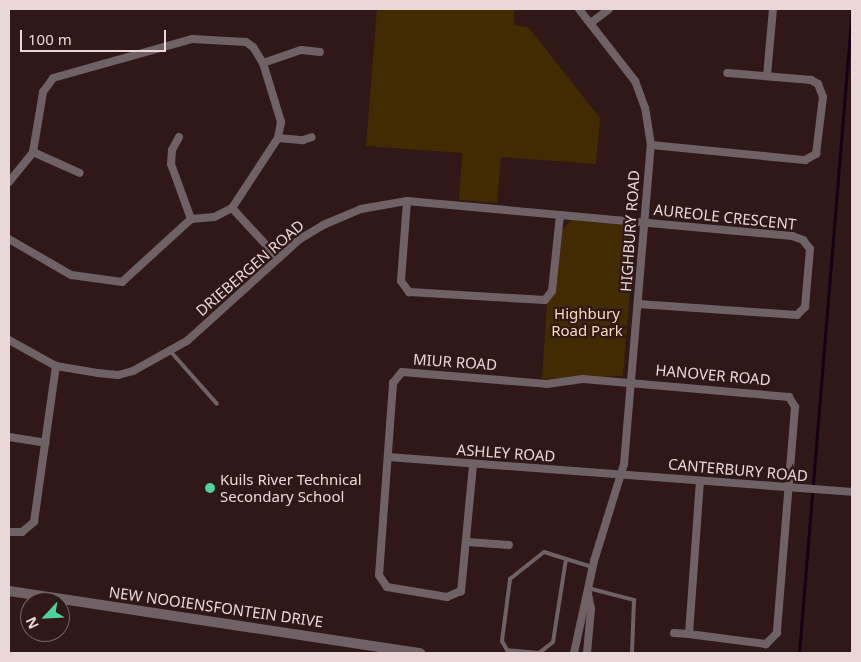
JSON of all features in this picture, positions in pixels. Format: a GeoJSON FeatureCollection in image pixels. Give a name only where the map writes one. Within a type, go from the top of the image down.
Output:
{"type":"FeatureCollection","features":[{"type":"Feature","properties":{"kind":"street","name":"HIGHBURY ROAD"},"geometry":{"type":"LineString","coordinates":[[574,653],[593,567],[621,474],[631,382],[651,145],[646,108],[635,82],[592,22],[579,9]]}},
{"type":"Feature","properties":{"kind":"street"},"geometry":{"type":"LineString","coordinates":[[592,22],[609,9]]}},
{"type":"Feature","properties":{"kind":"street"},"geometry":{"type":"LineString","coordinates":[[767,76],[774,9]]}},
{"type":"Feature","properties":{"kind":"street"},"geometry":{"type":"LineString","coordinates":[[9,182],[33,152],[43,92],[53,78],[178,42],[200,39],[246,42],[253,47],[263,63],[281,122],[278,138],[232,208],[214,217],[191,219],[122,282],[71,275],[9,239]]}},
{"type":"Feature","properties":{"kind":"street"},"geometry":{"type":"LineString","coordinates":[[263,63],[301,50],[320,52]]}},
{"type":"Feature","properties":{"kind":"street"},"geometry":{"type":"LineString","coordinates":[[651,145],[805,160],[812,157],[819,149],[822,89],[811,80],[727,73]]}},
{"type":"Feature","properties":{"kind":"street"},"geometry":{"type":"LineString","coordinates":[[179,137],[170,158],[174,177],[191,219]]}},
{"type":"Feature","properties":{"kind":"street"},"geometry":{"type":"LineString","coordinates":[[278,138],[303,140],[312,137]]}},
{"type":"Feature","properties":{"kind":"street"},"geometry":{"type":"LineString","coordinates":[[33,152],[80,173]]}},
{"type":"Feature","properties":{"kind":"street"},"geometry":{"type":"LineString","coordinates":[[407,201],[401,281],[410,292],[545,300],[552,292],[560,215]]}},
{"type":"Feature","properties":{"kind":"street","name":"DRIEBERGEN ROAD"},"geometry":{"type":"LineString","coordinates":[[9,340],[56,366],[118,375],[148,365],[171,352],[278,258],[323,225],[361,209],[407,201],[644,222]]}},
{"type":"Feature","properties":{"kind":"street"},"geometry":{"type":"LineString","coordinates":[[232,208],[278,258]]}},
{"type":"Feature","properties":{"kind":"street","name":"AUREOLE CRESCENT"},"geometry":{"type":"LineString","coordinates":[[638,304],[797,315],[805,307],[810,249],[798,237],[644,222]]}},
{"type":"Feature","properties":{"kind":"street"},"geometry":{"type":"LineString","coordinates":[[9,532],[22,532],[34,522],[56,366]]}},
{"type":"Feature","properties":{"kind":"street","name":"MIUR ROAD"},"geometry":{"type":"LineString","coordinates":[[473,465],[464,587],[458,594],[447,597],[387,587],[381,582],[378,575],[393,382],[402,372],[547,384],[583,379],[631,382]]}},
{"type":"Feature","properties":{"kind":"street","name":"HANOVER ROAD"},"geometry":{"type":"LineString","coordinates":[[631,382],[789,397],[795,407],[788,488]]}},
{"type":"Feature","properties":{"kind":"street"},"geometry":{"type":"LineString","coordinates":[[9,437],[46,443]]}},
{"type":"Feature","properties":{"kind":"street","name":"ASHLEY ROAD"},"geometry":{"type":"LineString","coordinates":[[388,457],[473,465],[621,474]]}},
{"type":"Feature","properties":{"kind":"street","name":"CANTERBURY ROAD"},"geometry":{"type":"LineString","coordinates":[[621,474],[852,492]]}},
{"type":"Feature","properties":{"kind":"street"},"geometry":{"type":"LineString","coordinates":[[688,634],[700,481]]}},
{"type":"Feature","properties":{"kind":"street"},"geometry":{"type":"LineString","coordinates":[[674,633],[761,644],[775,636],[788,488]]}},
{"type":"Feature","properties":{"kind":"street"},"geometry":{"type":"LineString","coordinates":[[467,542],[509,545]]}},
{"type":"Feature","properties":{"kind":"street","name":"HIGHBURY ROAD"},"geometry":{"type":"LineString","coordinates":[[587,653],[591,609],[588,589]]}},
{"type":"Feature","properties":{"kind":"street","name":"NEW NOOIENSFONTEIN DRIVE"},"geometry":{"type":"LineString","coordinates":[[9,591],[420,653]]}},
{"type":"Feature","properties":{"kind":"lane"},"geometry":{"type":"LineString","coordinates":[[171,352],[217,404]]}},
{"type":"Feature","properties":{"kind":"lane"},"geometry":{"type":"LineString","coordinates":[[566,559],[553,642],[539,653],[508,650],[502,641],[510,579],[540,553],[548,552],[593,567]]}},
{"type":"Feature","properties":{"kind":"lane"},"geometry":{"type":"LineString","coordinates":[[588,589],[634,600],[632,653]]}},
{"type":"Feature","properties":{"kind":"green space"},"geometry":{"type":"Polygon","coordinates":[[[377,9],[514,9],[514,25],[528,27],[600,118],[596,164],[501,157],[497,203],[459,200],[462,153],[366,146],[377,9]]]}},
{"type":"Feature","properties":{"kind":"green space","name":"Highbury Road Park"},"geometry":{"type":"Polygon","coordinates":[[[572,219],[631,225],[635,229],[623,376],[542,379],[547,304],[556,292],[562,230],[572,219]]]}},
{"type":"Feature","properties":{"kind":"waterway"},"geometry":{"type":"LineString","coordinates":[[799,653],[852,9]]}},
{"type":"Feature","properties":{"kind":"place","name":"Kuils River Technical Secondary School"},"geometry":{"type":"Point","coordinates":[210,488]}}]}
